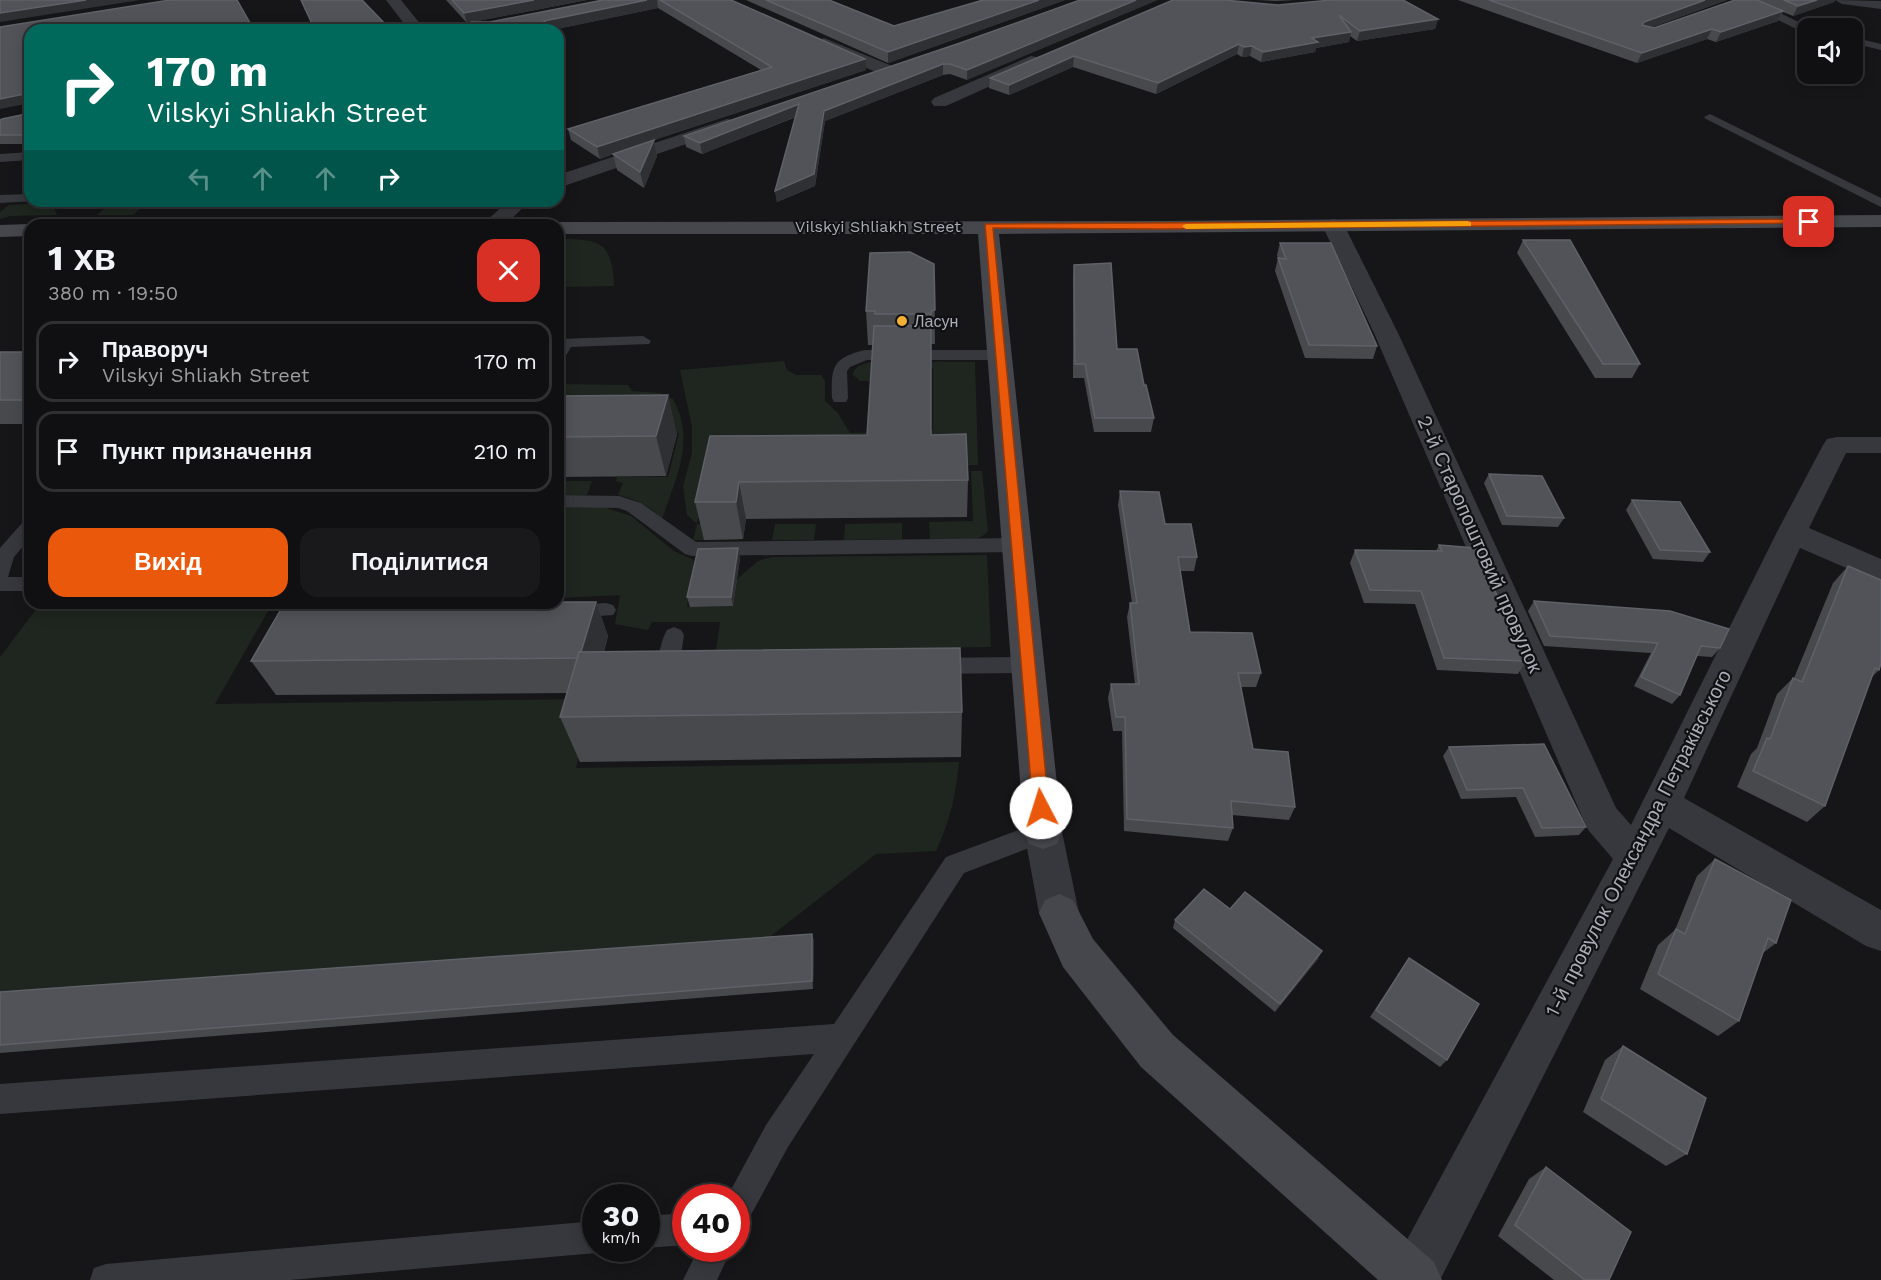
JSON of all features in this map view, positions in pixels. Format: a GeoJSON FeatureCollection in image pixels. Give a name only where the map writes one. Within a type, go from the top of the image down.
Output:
{"type":"FeatureCollection","features":[{"type":"Feature","properties":{"kind":"street"},"geometry":{"type":"LineString","coordinates":[[393,0],[412,24]]}},
{"type":"Feature","properties":{"kind":"street"},"geometry":{"type":"LineString","coordinates":[[1842,0],[1881,5]]}},
{"type":"Feature","properties":{"kind":"street"},"geometry":{"type":"LineString","coordinates":[[812,37],[891,68],[864,77]]}},
{"type":"Feature","properties":{"kind":"street"},"geometry":{"type":"LineString","coordinates":[[940,102],[1043,56]]}},
{"type":"Feature","properties":{"kind":"street"},"geometry":{"type":"LineString","coordinates":[[564,179],[745,117]]}},
{"type":"Feature","properties":{"kind":"street"},"geometry":{"type":"LineString","coordinates":[[500,219],[513,207]]}},
{"type":"Feature","properties":{"kind":"street","name":"Vilskyi Shliakh Street"},"geometry":{"type":"LineString","coordinates":[[564,228],[1881,221]]}},
{"type":"Feature","properties":{"kind":"street"},"geometry":{"type":"LineString","coordinates":[[988,225],[1019,545],[1043,832],[1059,914],[1078,953],[1157,1051],[1415,1279]]}},
{"type":"Feature","properties":{"kind":"street","name":"2-й Старопоштовий провулок"},"geometry":{"type":"LineString","coordinates":[[1333,225],[1386,333],[1602,819],[1635,856]]}},
{"type":"Feature","properties":{"kind":"street"},"geometry":{"type":"LineString","coordinates":[[0,231],[24,230]]}},
{"type":"Feature","properties":{"kind":"street","name":"1-й провулок Олександра Петраківського"},"geometry":{"type":"LineString","coordinates":[[1415,1279],[1662,804],[1792,532],[1837,445],[1881,445]]}},
{"type":"Feature","properties":{"kind":"street"},"geometry":{"type":"LineString","coordinates":[[1792,532],[1881,572]]}},
{"type":"Feature","properties":{"kind":"street"},"geometry":{"type":"LineString","coordinates":[[1662,804],[1881,932]]}},
{"type":"Feature","properties":{"kind":"lane"},"geometry":{"type":"LineString","coordinates":[[1742,0],[1769,10],[1797,25]]}},
{"type":"Feature","properties":{"kind":"lane"},"geometry":{"type":"LineString","coordinates":[[1863,43],[1881,47]]}},
{"type":"Feature","properties":{"kind":"lane"},"geometry":{"type":"LineString","coordinates":[[1710,117],[1881,203]]}},
{"type":"Feature","properties":{"kind":"lane"},"geometry":{"type":"LineString","coordinates":[[0,158],[24,156]]}},
{"type":"Feature","properties":{"kind":"lane"},"geometry":{"type":"LineString","coordinates":[[0,199],[24,198]]}},
{"type":"Feature","properties":{"kind":"lane"},"geometry":{"type":"LineString","coordinates":[[564,344],[565,342],[643,341]]}},
{"type":"Feature","properties":{"kind":"lane"},"geometry":{"type":"LineString","coordinates":[[840,398],[839,371],[844,364],[865,355],[1001,355]]}},
{"type":"Feature","properties":{"kind":"lane"},"geometry":{"type":"LineString","coordinates":[[564,501],[619,502],[634,507],[692,549],[1019,545]]}},
{"type":"Feature","properties":{"kind":"lane"},"geometry":{"type":"LineString","coordinates":[[0,573],[5,555],[24,533]]}},
{"type":"Feature","properties":{"kind":"lane"},"geometry":{"type":"LineString","coordinates":[[0,584],[24,584]]}},
{"type":"Feature","properties":{"kind":"lane"},"geometry":{"type":"LineString","coordinates":[[547,612],[606,610]]}},
{"type":"Feature","properties":{"kind":"lane"},"geometry":{"type":"LineString","coordinates":[[674,635],[668,670],[703,669]]}},
{"type":"Feature","properties":{"kind":"lane"},"geometry":{"type":"LineString","coordinates":[[913,667],[1029,665]]}},
{"type":"Feature","properties":{"kind":"lane"},"geometry":{"type":"LineString","coordinates":[[750,1185],[777,1136],[955,865],[1043,832]]}},
{"type":"Feature","properties":{"kind":"lane"},"geometry":{"type":"LineString","coordinates":[[0,1099],[841,1038]]}},
{"type":"Feature","properties":{"kind":"lane"},"geometry":{"type":"LineString","coordinates":[[106,1280],[582,1238]]}},
{"type":"Feature","properties":{"kind":"lane"},"geometry":{"type":"LineString","coordinates":[[699,1280],[709,1262]]}},
{"type":"Feature","properties":{"kind":"shaded area"},"geometry":{"type":"Polygon","coordinates":[[[9,205],[54,207],[57,215],[10,216],[0,219],[0,212],[9,205]]]}},
{"type":"Feature","properties":{"kind":"shaded area"},"geometry":{"type":"Polygon","coordinates":[[[106,207],[142,207],[133,215],[97,215],[106,207]]]}},
{"type":"Feature","properties":{"kind":"shaded area"},"geometry":{"type":"Polygon","coordinates":[[[564,239],[584,240],[601,246],[610,260],[614,286],[564,287],[564,239]]]}},
{"type":"Feature","properties":{"kind":"shaded area"},"geometry":{"type":"Polygon","coordinates":[[[784,361],[787,370],[796,375],[821,375],[825,381],[825,401],[838,413],[850,433],[933,430],[933,368],[872,369],[871,381],[860,381],[852,374],[858,366],[873,361],[975,362],[978,465],[709,468],[697,524],[687,515],[683,486],[692,453],[692,427],[680,370],[784,361]]]}},
{"type":"Feature","properties":{"kind":"shaded area"},"geometry":{"type":"Polygon","coordinates":[[[564,384],[628,385],[632,391],[660,393],[673,399],[680,414],[683,444],[678,474],[662,519],[642,504],[618,495],[623,483],[616,481],[617,477],[668,477],[679,433],[564,434],[564,384]]]}},
{"type":"Feature","properties":{"kind":"shaded area"},"geometry":{"type":"Polygon","coordinates":[[[971,471],[982,471],[988,531],[977,539],[930,539],[929,522],[973,521],[971,471]]]}},
{"type":"Feature","properties":{"kind":"shaded area"},"geometry":{"type":"Polygon","coordinates":[[[564,481],[592,481],[587,495],[564,495],[564,481]]]}},
{"type":"Feature","properties":{"kind":"shaded area"},"geometry":{"type":"Polygon","coordinates":[[[600,506],[631,516],[674,551],[694,560],[687,607],[733,606],[737,579],[758,561],[772,557],[987,555],[991,647],[716,651],[720,622],[652,622],[648,630],[615,624],[620,595],[564,598],[564,507],[600,506]]]}},
{"type":"Feature","properties":{"kind":"shaded area"},"geometry":{"type":"Polygon","coordinates":[[[902,523],[902,539],[844,540],[845,524],[902,523]]]}},
{"type":"Feature","properties":{"kind":"shaded area"},"geometry":{"type":"Polygon","coordinates":[[[697,524],[742,524],[739,540],[693,540],[697,524]]]}},
{"type":"Feature","properties":{"kind":"shaded area"},"geometry":{"type":"Polygon","coordinates":[[[775,524],[816,524],[814,540],[772,540],[775,524]]]}},
{"type":"Feature","properties":{"kind":"shaded area"},"geometry":{"type":"Polygon","coordinates":[[[36,609],[269,609],[215,704],[592,699],[576,768],[959,762],[949,818],[936,851],[876,854],[762,943],[0,1001],[0,657],[36,609]]]}},
{"type":"Feature","properties":{"kind":"building"},"geometry":{"type":"Polygon","coordinates":[[[0,0],[86,0],[0,13],[0,0]]]}},
{"type":"Feature","properties":{"kind":"building"},"geometry":{"type":"Polygon","coordinates":[[[170,0],[237,0],[251,24],[24,24],[24,94],[0,99],[0,27],[170,0]]]}},
{"type":"Feature","properties":{"kind":"building"},"geometry":{"type":"Polygon","coordinates":[[[301,0],[362,0],[385,24],[312,24],[301,0]]]}},
{"type":"Feature","properties":{"kind":"building"},"geometry":{"type":"Polygon","coordinates":[[[452,0],[534,0],[464,13],[452,0]]]}},
{"type":"Feature","properties":{"kind":"building"},"geometry":{"type":"Polygon","coordinates":[[[603,0],[647,0],[544,21],[546,23],[541,24],[474,24],[472,22],[490,22],[603,0]]]}},
{"type":"Feature","properties":{"kind":"building"},"geometry":{"type":"Polygon","coordinates":[[[660,0],[731,0],[865,59],[597,147],[568,129],[772,67],[660,0]]]}},
{"type":"Feature","properties":{"kind":"building"},"geometry":{"type":"Polygon","coordinates":[[[766,0],[829,0],[894,26],[983,0],[1039,0],[888,52],[766,0]]]}},
{"type":"Feature","properties":{"kind":"building"},"geometry":{"type":"Polygon","coordinates":[[[1080,0],[1136,0],[967,70],[943,64],[824,111],[814,174],[775,191],[799,104],[700,143],[684,136],[960,43],[1080,0]]]}},
{"type":"Feature","properties":{"kind":"building"},"geometry":{"type":"Polygon","coordinates":[[[1173,0],[1224,0],[1278,5],[1331,0],[1403,0],[1438,19],[1360,31],[1339,15],[1351,32],[1312,38],[1318,42],[1263,52],[1252,46],[1244,47],[1239,44],[1158,83],[1074,56],[1009,85],[990,78],[1173,0]]]}},
{"type":"Feature","properties":{"kind":"building"},"geometry":{"type":"Polygon","coordinates":[[[1489,0],[1705,0],[1644,22],[1642,25],[1654,28],[1735,0],[1757,0],[1783,11],[1721,32],[1712,29],[1642,53],[1489,0]]]}},
{"type":"Feature","properties":{"kind":"building"},"geometry":{"type":"Polygon","coordinates":[[[1784,0],[1817,0],[1798,6],[1784,0]]]}},
{"type":"Feature","properties":{"kind":"building"},"geometry":{"type":"Polygon","coordinates":[[[24,114],[24,135],[0,135],[0,120],[24,114]]]}},
{"type":"Feature","properties":{"kind":"building"},"geometry":{"type":"Polygon","coordinates":[[[654,140],[640,172],[613,154],[654,140]]]}},
{"type":"Feature","properties":{"kind":"building"},"geometry":{"type":"Polygon","coordinates":[[[1523,240],[1570,240],[1640,364],[1603,364],[1523,240]]]}},
{"type":"Feature","properties":{"kind":"building"},"geometry":{"type":"Polygon","coordinates":[[[1280,243],[1331,243],[1377,346],[1309,345],[1278,258],[1286,259],[1280,243]]]}},
{"type":"Feature","properties":{"kind":"building"},"geometry":{"type":"Polygon","coordinates":[[[910,252],[934,264],[935,310],[931,311],[931,314],[875,314],[875,311],[866,311],[870,253],[910,252]]]}},
{"type":"Feature","properties":{"kind":"building"},"geometry":{"type":"Polygon","coordinates":[[[1111,263],[1117,349],[1137,349],[1144,385],[1146,385],[1154,418],[1095,418],[1085,364],[1075,364],[1074,265],[1111,263]]]}},
{"type":"Feature","properties":{"kind":"building"},"geometry":{"type":"Polygon","coordinates":[[[874,326],[931,326],[931,435],[966,434],[968,480],[739,482],[736,502],[695,502],[710,436],[867,435],[874,326]]]}},
{"type":"Feature","properties":{"kind":"building"},"geometry":{"type":"Polygon","coordinates":[[[0,352],[24,352],[24,400],[0,400],[0,352]]]}},
{"type":"Feature","properties":{"kind":"building"},"geometry":{"type":"Polygon","coordinates":[[[668,395],[656,436],[564,437],[564,396],[668,395]]]}},
{"type":"Feature","properties":{"kind":"building"},"geometry":{"type":"Polygon","coordinates":[[[1489,474],[1542,476],[1564,518],[1507,516],[1489,474]]]}},
{"type":"Feature","properties":{"kind":"building"},"geometry":{"type":"Polygon","coordinates":[[[1120,491],[1159,492],[1165,524],[1191,524],[1197,557],[1178,557],[1190,632],[1252,633],[1261,673],[1238,673],[1253,749],[1288,752],[1295,807],[1231,801],[1233,828],[1127,819],[1125,717],[1116,717],[1111,684],[1139,684],[1130,603],[1137,603],[1120,491]]]}},
{"type":"Feature","properties":{"kind":"building"},"geometry":{"type":"Polygon","coordinates":[[[1632,500],[1680,502],[1710,552],[1660,550],[1632,500]]]}},
{"type":"Feature","properties":{"kind":"building"},"geometry":{"type":"Polygon","coordinates":[[[1439,545],[1476,548],[1526,661],[1444,658],[1421,591],[1370,590],[1355,550],[1442,551],[1439,545]]]}},
{"type":"Feature","properties":{"kind":"building"},"geometry":{"type":"Polygon","coordinates":[[[738,548],[731,597],[687,597],[698,549],[738,548]]]}},
{"type":"Feature","properties":{"kind":"building"},"geometry":{"type":"Polygon","coordinates":[[[1848,566],[1881,580],[1881,663],[1879,670],[1875,668],[1825,806],[1753,771],[1767,738],[1770,739],[1793,678],[1802,682],[1848,566]]]}},
{"type":"Feature","properties":{"kind":"building"},"geometry":{"type":"Polygon","coordinates":[[[1534,601],[1670,611],[1729,629],[1720,648],[1701,646],[1680,695],[1641,677],[1658,643],[1550,636],[1534,601]]]}},
{"type":"Feature","properties":{"kind":"building"},"geometry":{"type":"Polygon","coordinates":[[[564,602],[596,602],[581,652],[577,658],[251,661],[281,609],[564,609],[564,602]]]}},
{"type":"Feature","properties":{"kind":"building"},"geometry":{"type":"Polygon","coordinates":[[[960,648],[962,712],[560,717],[579,652],[960,648]]]}},
{"type":"Feature","properties":{"kind":"building"},"geometry":{"type":"Polygon","coordinates":[[[1544,744],[1586,827],[1542,828],[1523,788],[1467,790],[1449,747],[1544,744]]]}},
{"type":"Feature","properties":{"kind":"building"},"geometry":{"type":"Polygon","coordinates":[[[1715,859],[1791,900],[1776,943],[1768,938],[1739,1021],[1658,974],[1676,929],[1685,934],[1715,859]]]}},
{"type":"Feature","properties":{"kind":"building"},"geometry":{"type":"Polygon","coordinates":[[[1204,889],[1230,909],[1245,892],[1322,951],[1280,1004],[1175,920],[1204,889]]]}},
{"type":"Feature","properties":{"kind":"building"},"geometry":{"type":"Polygon","coordinates":[[[812,934],[812,981],[0,1045],[0,992],[812,934]]]}},
{"type":"Feature","properties":{"kind":"building"},"geometry":{"type":"Polygon","coordinates":[[[1409,958],[1479,1004],[1447,1060],[1376,1010],[1409,958]]]}},
{"type":"Feature","properties":{"kind":"building"},"geometry":{"type":"Polygon","coordinates":[[[1623,1046],[1706,1098],[1687,1154],[1601,1099],[1623,1046]]]}},
{"type":"Feature","properties":{"kind":"building"},"geometry":{"type":"Polygon","coordinates":[[[1546,1167],[1631,1232],[1609,1280],[1585,1280],[1515,1225],[1546,1167]]]}},
{"type":"Feature","properties":{"kind":"slow traffic"},"geometry":{"type":"LineString","coordinates":[[1186,226],[1467,224]]}},
{"type":"Feature","properties":{"kind":"place","name":"Ласун"},"geometry":{"type":"Point","coordinates":[902,321]}},
{"type":"Feature","properties":{"kind":"route"},"geometry":{"type":"LineString","coordinates":[[1041,808],[1019,545],[988,225],[1164,227],[1809,222]]}}]}
